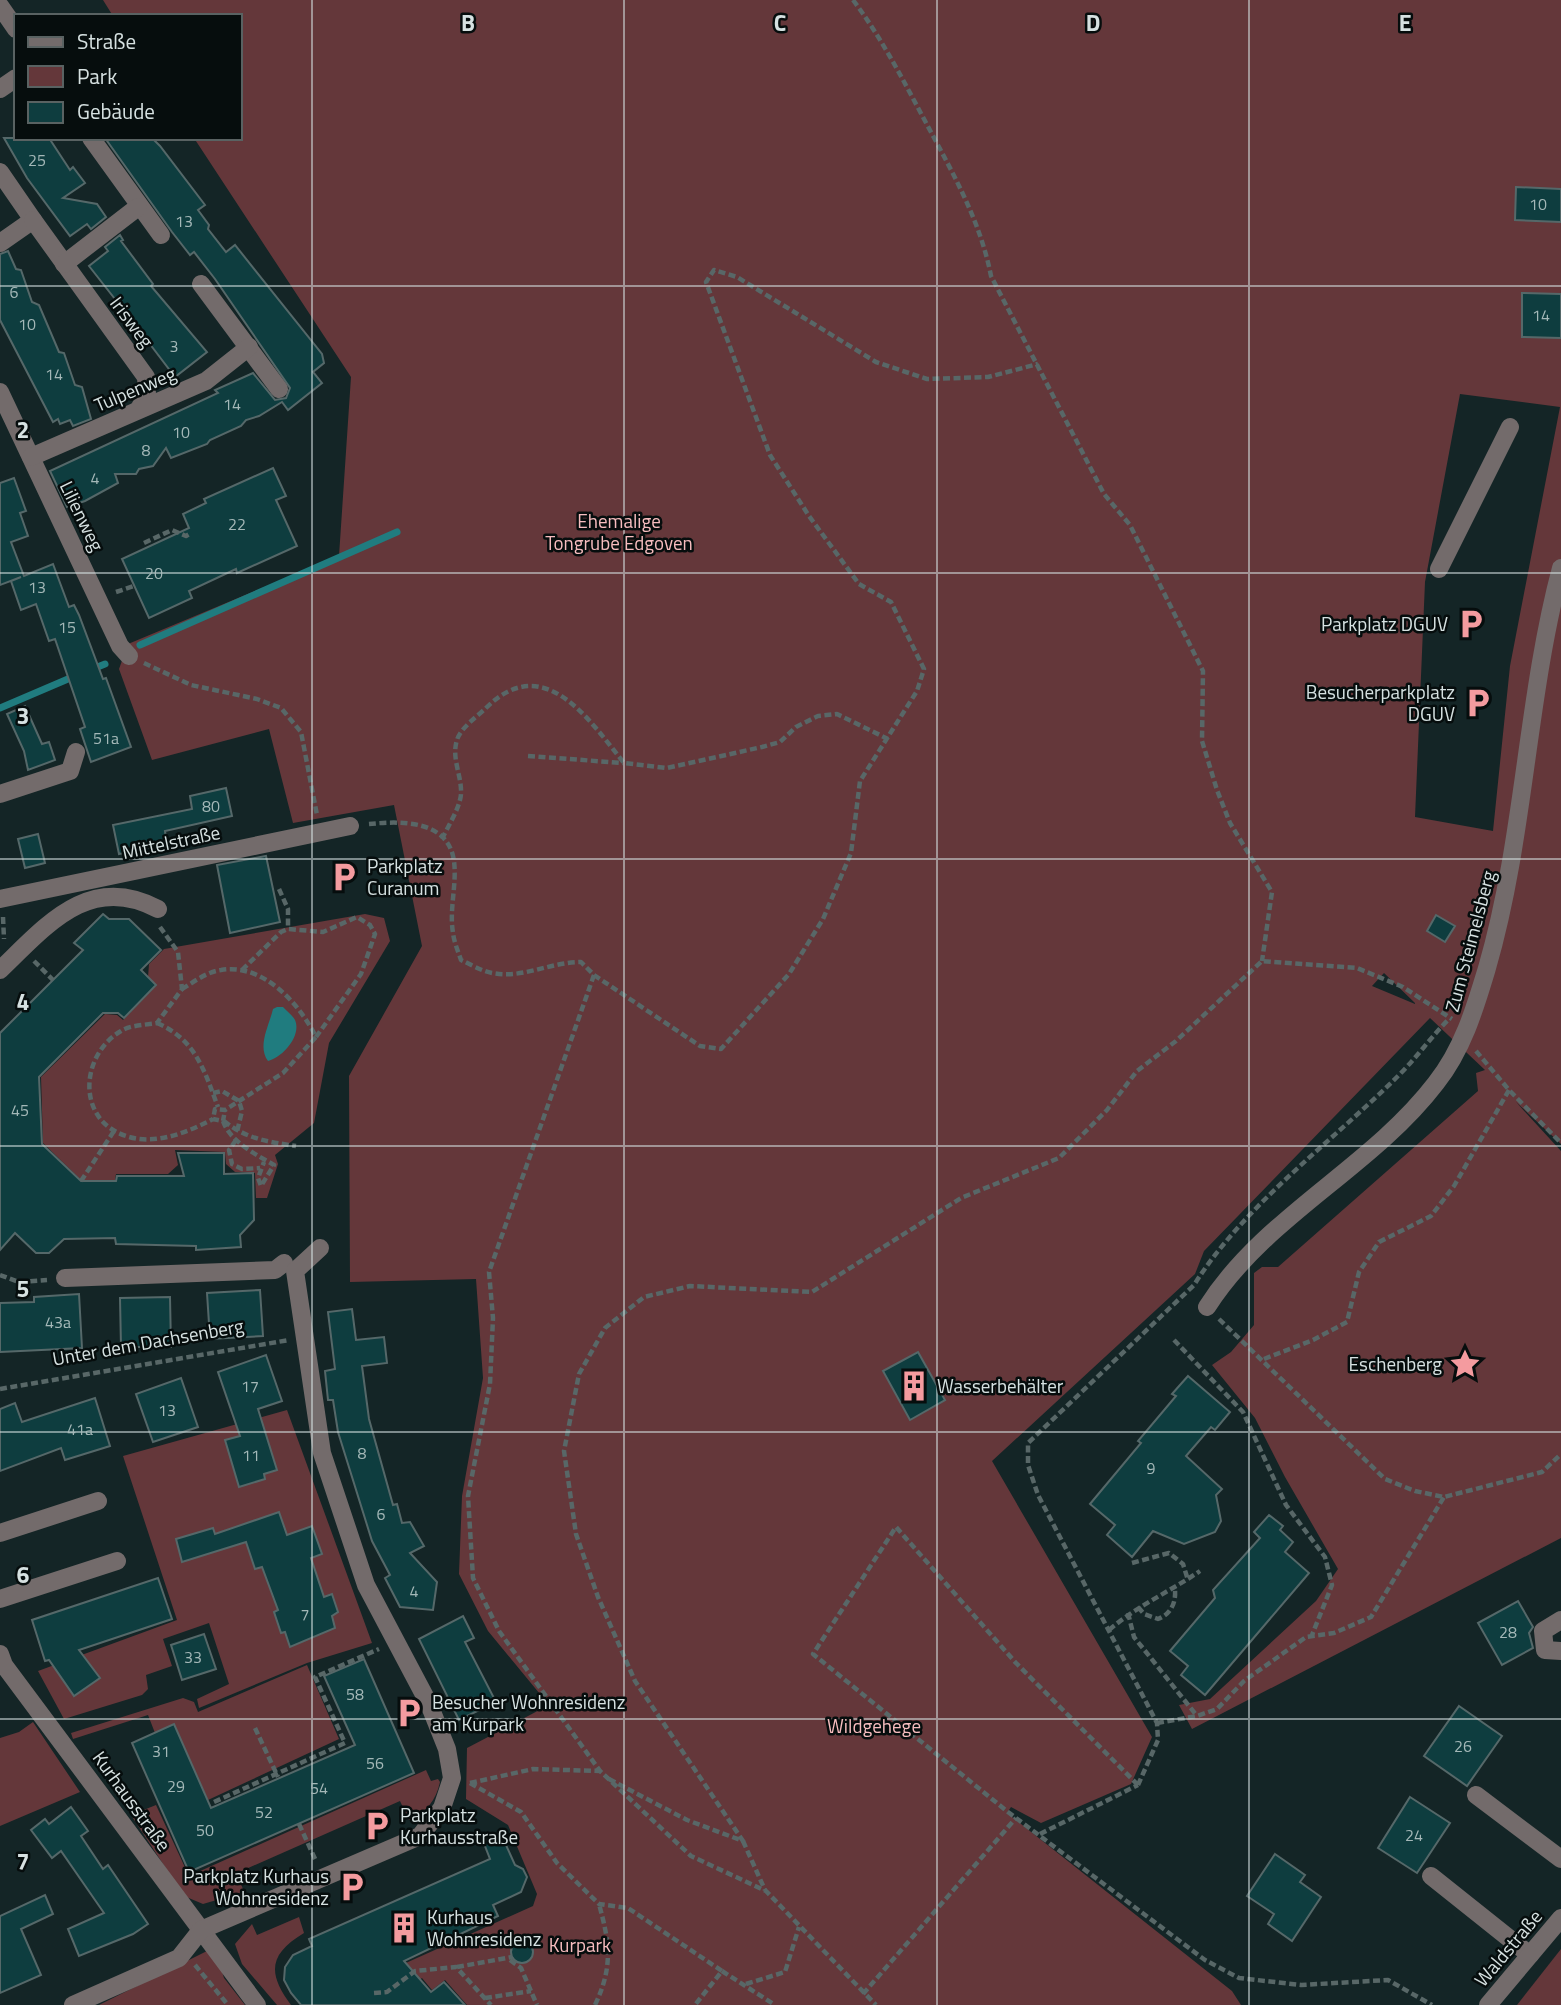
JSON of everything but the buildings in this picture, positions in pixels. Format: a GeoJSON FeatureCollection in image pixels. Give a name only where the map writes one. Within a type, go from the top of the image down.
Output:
{"type":"FeatureCollection","features":[{"type":"Feature","properties":{"kind":"street"},"geometry":{"type":"LineString","coordinates":[[0,6],[14,26]]}},
{"type":"Feature","properties":{"kind":"street"},"geometry":{"type":"LineString","coordinates":[[92,140],[138,207],[161,235]]}},
{"type":"Feature","properties":{"kind":"street","name":"Irisweg"},"geometry":{"type":"LineString","coordinates":[[0,172],[146,377],[147,394],[139,409]]}},
{"type":"Feature","properties":{"kind":"street"},"geometry":{"type":"LineString","coordinates":[[64,264],[138,207]]}},
{"type":"Feature","properties":{"kind":"street"},"geometry":{"type":"LineString","coordinates":[[0,243],[33,220]]}},
{"type":"Feature","properties":{"kind":"street"},"geometry":{"type":"LineString","coordinates":[[201,284],[279,388]]}},
{"type":"Feature","properties":{"kind":"street","name":"Tulpenweg"},"geometry":{"type":"LineString","coordinates":[[31,457],[206,381],[249,347]]}},
{"type":"Feature","properties":{"kind":"street","name":"Lilienweg"},"geometry":{"type":"LineString","coordinates":[[0,393],[125,651]]}},
{"type":"Feature","properties":{"kind":"street"},"geometry":{"type":"LineString","coordinates":[[1439,569],[1510,428]]}},
{"type":"Feature","properties":{"kind":"street","name":"Zum Steimelsberg"},"geometry":{"type":"LineString","coordinates":[[1207,1307],[1229,1274],[1401,1121],[1437,1082],[1467,1030],[1502,918],[1545,634],[1561,568]]}},
{"type":"Feature","properties":{"kind":"street"},"geometry":{"type":"LineString","coordinates":[[0,794],[70,771],[76,752]]}},
{"type":"Feature","properties":{"kind":"street","name":"Mittelstraße"},"geometry":{"type":"LineString","coordinates":[[1,899],[350,826]]}},
{"type":"Feature","properties":{"kind":"street"},"geometry":{"type":"LineString","coordinates":[[0,970],[58,914],[93,898],[138,898],[155,913]]}},
{"type":"Feature","properties":{"kind":"street"},"geometry":{"type":"LineString","coordinates":[[74,2005],[179,1958],[201,1930],[420,1836],[442,1808],[452,1778],[447,1749],[429,1704],[366,1585],[323,1453],[295,1271],[320,1248]]}},
{"type":"Feature","properties":{"kind":"street"},"geometry":{"type":"LineString","coordinates":[[65,1279],[275,1270],[284,1263]]}},
{"type":"Feature","properties":{"kind":"street"},"geometry":{"type":"LineString","coordinates":[[0,1533],[98,1501]]}},
{"type":"Feature","properties":{"kind":"street"},"geometry":{"type":"LineString","coordinates":[[0,1600],[117,1561]]}},
{"type":"Feature","properties":{"kind":"street"},"geometry":{"type":"LineString","coordinates":[[1561,1620],[1543,1631],[1545,1650],[1561,1651]]}},
{"type":"Feature","properties":{"kind":"street","name":"Kurhausstraße"},"geometry":{"type":"LineString","coordinates":[[0,1654],[5,1665],[257,2005]]}},
{"type":"Feature","properties":{"kind":"street"},"geometry":{"type":"LineString","coordinates":[[1476,1796],[1561,1858]]}},
{"type":"Feature","properties":{"kind":"street"},"geometry":{"type":"LineString","coordinates":[[1431,1876],[1530,1955]]}},
{"type":"Feature","properties":{"kind":"street","name":"Waldstraße"},"geometry":{"type":"LineString","coordinates":[[1488,2005],[1561,1918]]}},
{"type":"Feature","properties":{"kind":"path"},"geometry":{"type":"LineString","coordinates":[[853,0],[876,30],[961,188],[987,254],[991,276],[1104,494],[1130,525],[1203,671],[1202,741],[1217,790],[1230,823],[1272,892],[1262,961],[1176,1041],[1137,1071],[1107,1110],[1059,1158],[961,1198],[812,1292],[690,1286],[644,1297],[605,1328],[579,1374],[564,1451],[576,1534],[598,1597],[635,1681],[743,1841],[766,1891],[876,2005]]}},
{"type":"Feature","properties":{"kind":"path"},"geometry":{"type":"LineString","coordinates":[[350,826],[401,821],[429,828],[442,839],[450,849],[454,863],[453,933],[461,960],[490,973],[519,975],[567,962],[581,962],[594,975],[699,1045],[721,1049],[789,974],[823,919],[851,853],[860,781],[917,691],[924,669],[891,602],[859,584],[809,516],[770,455],[706,282],[714,270],[737,277],[876,362],[927,379],[988,377],[1038,364]]}},
{"type":"Feature","properties":{"kind":"path"},"geometry":{"type":"LineString","coordinates":[[144,544],[172,530],[186,536],[191,533]]}},
{"type":"Feature","properties":{"kind":"path"},"geometry":{"type":"LineString","coordinates":[[125,651],[191,685],[257,699],[281,708],[301,732],[321,833]]}},
{"type":"Feature","properties":{"kind":"path"},"geometry":{"type":"LineString","coordinates":[[442,839],[461,795],[455,748],[458,736],[492,702],[513,686],[539,686],[561,694],[624,763]]}},
{"type":"Feature","properties":{"kind":"path"},"geometry":{"type":"LineString","coordinates":[[528,756],[667,768],[780,742],[796,727],[818,716],[837,714],[888,740]]}},
{"type":"Feature","properties":{"kind":"path"},"geometry":{"type":"LineString","coordinates":[[279,888],[288,909],[288,929]]}},
{"type":"Feature","properties":{"kind":"path"},"geometry":{"type":"LineString","coordinates":[[1,899],[4,943],[53,979]]}},
{"type":"Feature","properties":{"kind":"path"},"geometry":{"type":"LineString","coordinates":[[155,913],[178,952],[182,989]]}},
{"type":"Feature","properties":{"kind":"path"},"geometry":{"type":"LineString","coordinates":[[242,970],[264,946],[288,929],[323,932],[357,918],[370,925],[374,934],[361,974],[316,1037],[283,1073],[225,1110],[223,1121],[227,1133],[264,1162],[274,1165],[261,1186],[258,1178],[264,1162]]}},
{"type":"Feature","properties":{"kind":"path"},"geometry":{"type":"LineString","coordinates":[[1262,961],[1357,968],[1403,987],[1467,1030],[1509,1090],[1561,1143]]}},
{"type":"Feature","properties":{"kind":"path"},"geometry":{"type":"LineString","coordinates":[[296,1146],[253,1139],[237,1132],[223,1121],[213,1119],[192,1130],[163,1138],[138,1139],[114,1131],[94,1108],[88,1088],[93,1059],[106,1042],[123,1030],[157,1023],[182,989],[207,974],[221,970],[242,970],[275,986],[301,1011],[316,1037]]}},
{"type":"Feature","properties":{"kind":"path"},"geometry":{"type":"LineString","coordinates":[[594,975],[489,1272],[493,1318],[490,1384],[468,1496],[473,1578],[499,1631],[600,1771],[691,1856],[766,1891]]}},
{"type":"Feature","properties":{"kind":"path"},"geometry":{"type":"LineString","coordinates":[[1040,1834],[1138,1785],[1158,1740],[1157,1723],[1038,1495],[1028,1465],[1028,1443],[1194,1285],[1212,1256],[1306,1161],[1401,1073],[1426,1042],[1450,1019]]}},
{"type":"Feature","properties":{"kind":"path"},"geometry":{"type":"LineString","coordinates":[[157,1023],[190,1045],[218,1107],[225,1110]]}},
{"type":"Feature","properties":{"kind":"path"},"geometry":{"type":"LineString","coordinates":[[1264,1359],[1313,1340],[1347,1322],[1359,1272],[1379,1242],[1431,1216],[1454,1186],[1509,1090]]}},
{"type":"Feature","properties":{"kind":"path"},"geometry":{"type":"LineString","coordinates":[[213,1093],[222,1091],[239,1101],[243,1111],[237,1132]]}},
{"type":"Feature","properties":{"kind":"path"},"geometry":{"type":"LineString","coordinates":[[213,1119],[212,1112],[218,1107]]}},
{"type":"Feature","properties":{"kind":"path"},"geometry":{"type":"LineString","coordinates":[[81,1181],[114,1131]]}},
{"type":"Feature","properties":{"kind":"path"},"geometry":{"type":"LineString","coordinates":[[236,1140],[229,1150],[232,1164],[242,1169],[260,1168]]}},
{"type":"Feature","properties":{"kind":"path"},"geometry":{"type":"LineString","coordinates":[[0,1275],[19,1282],[65,1279]]}},
{"type":"Feature","properties":{"kind":"path"},"geometry":{"type":"LineString","coordinates":[[1207,1307],[1264,1359],[1385,1479],[1415,1491],[1444,1497],[1542,1472],[1561,1454]]}},
{"type":"Feature","properties":{"kind":"path","name":"Unter dem Dachsenberg"},"geometry":{"type":"LineString","coordinates":[[0,1388],[304,1339]]}},
{"type":"Feature","properties":{"kind":"path"},"geometry":{"type":"LineString","coordinates":[[1174,1340],[1243,1412],[1286,1506],[1325,1558],[1332,1585],[1312,1636]]}},
{"type":"Feature","properties":{"kind":"path"},"geometry":{"type":"LineString","coordinates":[[1157,1723],[1197,1716],[1217,1709],[1244,1681],[1306,1637],[1334,1633],[1371,1617],[1444,1497]]}},
{"type":"Feature","properties":{"kind":"path"},"geometry":{"type":"LineString","coordinates":[[1138,1785],[1016,1663],[897,1527],[813,1654],[1016,1818],[1184,1947],[1239,1978],[1301,1985],[1388,1980],[1432,2005]]}},
{"type":"Feature","properties":{"kind":"path"},"geometry":{"type":"LineString","coordinates":[[1132,1563],[1169,1553],[1183,1564],[1188,1580]]}},
{"type":"Feature","properties":{"kind":"path"},"geometry":{"type":"LineString","coordinates":[[1109,1630],[1151,1598],[1175,1590],[1200,1571]]}},
{"type":"Feature","properties":{"kind":"path"},"geometry":{"type":"LineString","coordinates":[[1138,1607],[1144,1614],[1158,1619],[1167,1616],[1174,1605],[1175,1590]]}},
{"type":"Feature","properties":{"kind":"path"},"geometry":{"type":"LineString","coordinates":[[1128,1613],[1134,1637],[1197,1716]]}},
{"type":"Feature","properties":{"kind":"path"},"geometry":{"type":"LineString","coordinates":[[214,1802],[345,1744],[315,1677],[396,1642]]}},
{"type":"Feature","properties":{"kind":"path"},"geometry":{"type":"LineString","coordinates":[[255,1728],[278,1775]]}},
{"type":"Feature","properties":{"kind":"path"},"geometry":{"type":"LineString","coordinates":[[595,2005],[607,1979],[609,1938],[599,1904],[557,1863],[521,1812],[470,1783],[533,1769],[600,1771]]}},
{"type":"Feature","properties":{"kind":"path"},"geometry":{"type":"LineString","coordinates":[[609,1779],[687,1820],[743,1841]]}},
{"type":"Feature","properties":{"kind":"path"},"geometry":{"type":"LineString","coordinates":[[863,1994],[1016,1818]]}},
{"type":"Feature","properties":{"kind":"path"},"geometry":{"type":"LineString","coordinates":[[299,1824],[324,1878]]}},
{"type":"Feature","properties":{"kind":"path"},"geometry":{"type":"LineString","coordinates":[[599,1904],[628,1908],[775,2005]]}},
{"type":"Feature","properties":{"kind":"path"},"geometry":{"type":"LineString","coordinates":[[746,1984],[785,1972],[799,1927]]}},
{"type":"Feature","properties":{"kind":"path"},"geometry":{"type":"LineString","coordinates":[[184,1952],[228,2005]]}},
{"type":"Feature","properties":{"kind":"path"},"geometry":{"type":"LineString","coordinates":[[374,1993],[387,1992],[415,1971],[511,1959],[521,1968],[537,2005]]}},
{"type":"Feature","properties":{"kind":"path"},"geometry":{"type":"LineString","coordinates":[[456,1967],[491,2005]]}},
{"type":"Feature","properties":{"kind":"path"},"geometry":{"type":"LineString","coordinates":[[695,2005],[722,1971]]}},
{"type":"Feature","properties":{"kind":"path"},"geometry":{"type":"LineString","coordinates":[[484,1998],[531,1991]]}},
{"type":"Feature","properties":{"kind":"green space"},"geometry":{"type":"Polygon","coordinates":[[[103,0],[1561,0],[1561,1144],[1516,1102],[1561,1151],[1561,1538],[1192,1729],[1179,1705],[1210,1699],[1316,1601],[1338,1569],[1285,1477],[1255,1418],[1212,1365],[1231,1352],[1254,1325],[1254,1273],[1262,1267],[1278,1267],[1478,1091],[1476,1073],[1485,1070],[1430,1018],[1204,1251],[1195,1274],[992,1461],[1152,1737],[1131,1784],[1041,1823],[1011,1807],[1007,1813],[1232,1991],[1241,2005],[467,2005],[445,1980],[432,1990],[422,1978],[400,1995],[388,1971],[533,1906],[537,1894],[508,1825],[466,1799],[467,1748],[549,1705],[488,1631],[459,1574],[462,1496],[483,1378],[476,1279],[350,1282],[349,1076],[422,946],[394,805],[293,823],[269,729],[152,760],[119,669],[128,644],[339,556],[351,377],[195,140],[242,140],[242,14],[112,14],[103,0]],[[1460,394],[1425,582],[1415,817],[1493,831],[1510,666],[1560,407],[1460,394]],[[1384,973],[1372,986],[1415,1004],[1384,973]]]}},
{"type":"Feature","properties":{"kind":"green space"},"geometry":{"type":"Polygon","coordinates":[[[365,914],[384,918],[390,941],[329,1043],[314,1123],[275,1155],[278,1164],[267,1198],[256,1198],[255,1173],[235,1172],[226,1164],[225,1152],[175,1150],[178,1165],[168,1174],[116,1174],[115,1180],[81,1180],[43,1143],[41,1077],[105,1014],[117,1015],[123,1020],[156,986],[148,977],[149,964],[164,949],[365,914]]]}},
{"type":"Feature","properties":{"kind":"green space"},"geometry":{"type":"Polygon","coordinates":[[[287,1410],[372,1643],[307,1663],[199,1708],[197,1699],[229,1684],[209,1623],[163,1639],[172,1666],[146,1675],[148,1689],[142,1695],[64,1719],[38,1671],[177,1620],[123,1456],[287,1410]]]}},
{"type":"Feature","properties":{"kind":"green space"},"geometry":{"type":"Polygon","coordinates":[[[307,1665],[339,1739],[208,1800],[174,1724],[155,1733],[148,1715],[73,1739],[71,1733],[183,1698],[194,1702],[198,1712],[307,1665]]]}},
{"type":"Feature","properties":{"kind":"green space"},"geometry":{"type":"Polygon","coordinates":[[[33,1722],[80,1792],[0,1826],[0,1738],[19,1732],[33,1722]]]}},
{"type":"Feature","properties":{"kind":"green space"},"geometry":{"type":"Polygon","coordinates":[[[426,1770],[431,1781],[438,1779],[440,1782],[433,1800],[415,1817],[409,1820],[400,1801],[237,1873],[244,1892],[203,1904],[184,1896],[131,1815],[156,1805],[189,1876],[426,1770]]]}},
{"type":"Feature","properties":{"kind":"green space"},"geometry":{"type":"Polygon","coordinates":[[[299,1917],[304,1933],[284,1949],[275,1965],[278,1983],[291,2005],[277,2005],[242,1964],[235,1944],[252,1924],[257,1935],[299,1917]]]}},
{"type":"Feature","properties":{"kind":"green space"},"geometry":{"type":"Polygon","coordinates":[[[1561,1949],[1561,2005],[1517,2005],[1561,1949]]]}},
{"type":"Feature","properties":{"kind":"green space"},"geometry":{"type":"Polygon","coordinates":[[[207,1951],[218,1959],[224,1978],[245,2005],[99,2005],[207,1951]]]}},
{"type":"Feature","properties":{"kind":"water"},"geometry":{"type":"Polygon","coordinates":[[[283,1007],[294,1018],[296,1033],[285,1051],[268,1061],[264,1042],[273,1009],[283,1007]]]}},
{"type":"Feature","properties":{"kind":"waterway"},"geometry":{"type":"LineString","coordinates":[[140,645],[397,532]]}},
{"type":"Feature","properties":{"kind":"waterway"},"geometry":{"type":"LineString","coordinates":[[90,670],[105,664]]}},
{"type":"Feature","properties":{"kind":"waterway"},"geometry":{"type":"LineString","coordinates":[[0,708],[75,676]]}},
{"type":"Feature","properties":{"kind":"place","name":"Parkplatz DGUV"},"geometry":{"type":"Point","coordinates":[1471,624]}},
{"type":"Feature","properties":{"kind":"place","name":"Besucherparkplatz DGUV"},"geometry":{"type":"Point","coordinates":[1478,703]}},
{"type":"Feature","properties":{"kind":"place","name":"Parkplatz Curanum"},"geometry":{"type":"Point","coordinates":[344,877]}},
{"type":"Feature","properties":{"kind":"place","name":"Eschenberg"},"geometry":{"type":"Point","coordinates":[1465,1364]}},
{"type":"Feature","properties":{"kind":"place","name":"Wasserbehälter"},"geometry":{"type":"Point","coordinates":[914,1386]}},
{"type":"Feature","properties":{"kind":"place","name":"Besucher Wohnresidenz am Kurpark"},"geometry":{"type":"Point","coordinates":[409,1713]}},
{"type":"Feature","properties":{"kind":"place","name":"Parkplatz Kurhausstraße"},"geometry":{"type":"Point","coordinates":[377,1826]}},
{"type":"Feature","properties":{"kind":"place","name":"Parkplatz Kurhaus Wohnresidenz"},"geometry":{"type":"Point","coordinates":[352,1887]}},
{"type":"Feature","properties":{"kind":"place","name":"Kurhaus Wohnresidenz"},"geometry":{"type":"Point","coordinates":[404,1928]}},
{"type":"Feature","properties":{"kind":"park label","name":"Ehemalige Tongrube Edgoven"},"geometry":{"type":"Point","coordinates":[619,532]}},
{"type":"Feature","properties":{"kind":"park label","name":"Wildgehege"},"geometry":{"type":"Point","coordinates":[874,1726]}},
{"type":"Feature","properties":{"kind":"park label","name":"Kurpark"},"geometry":{"type":"Point","coordinates":[580,1945]}}]}
